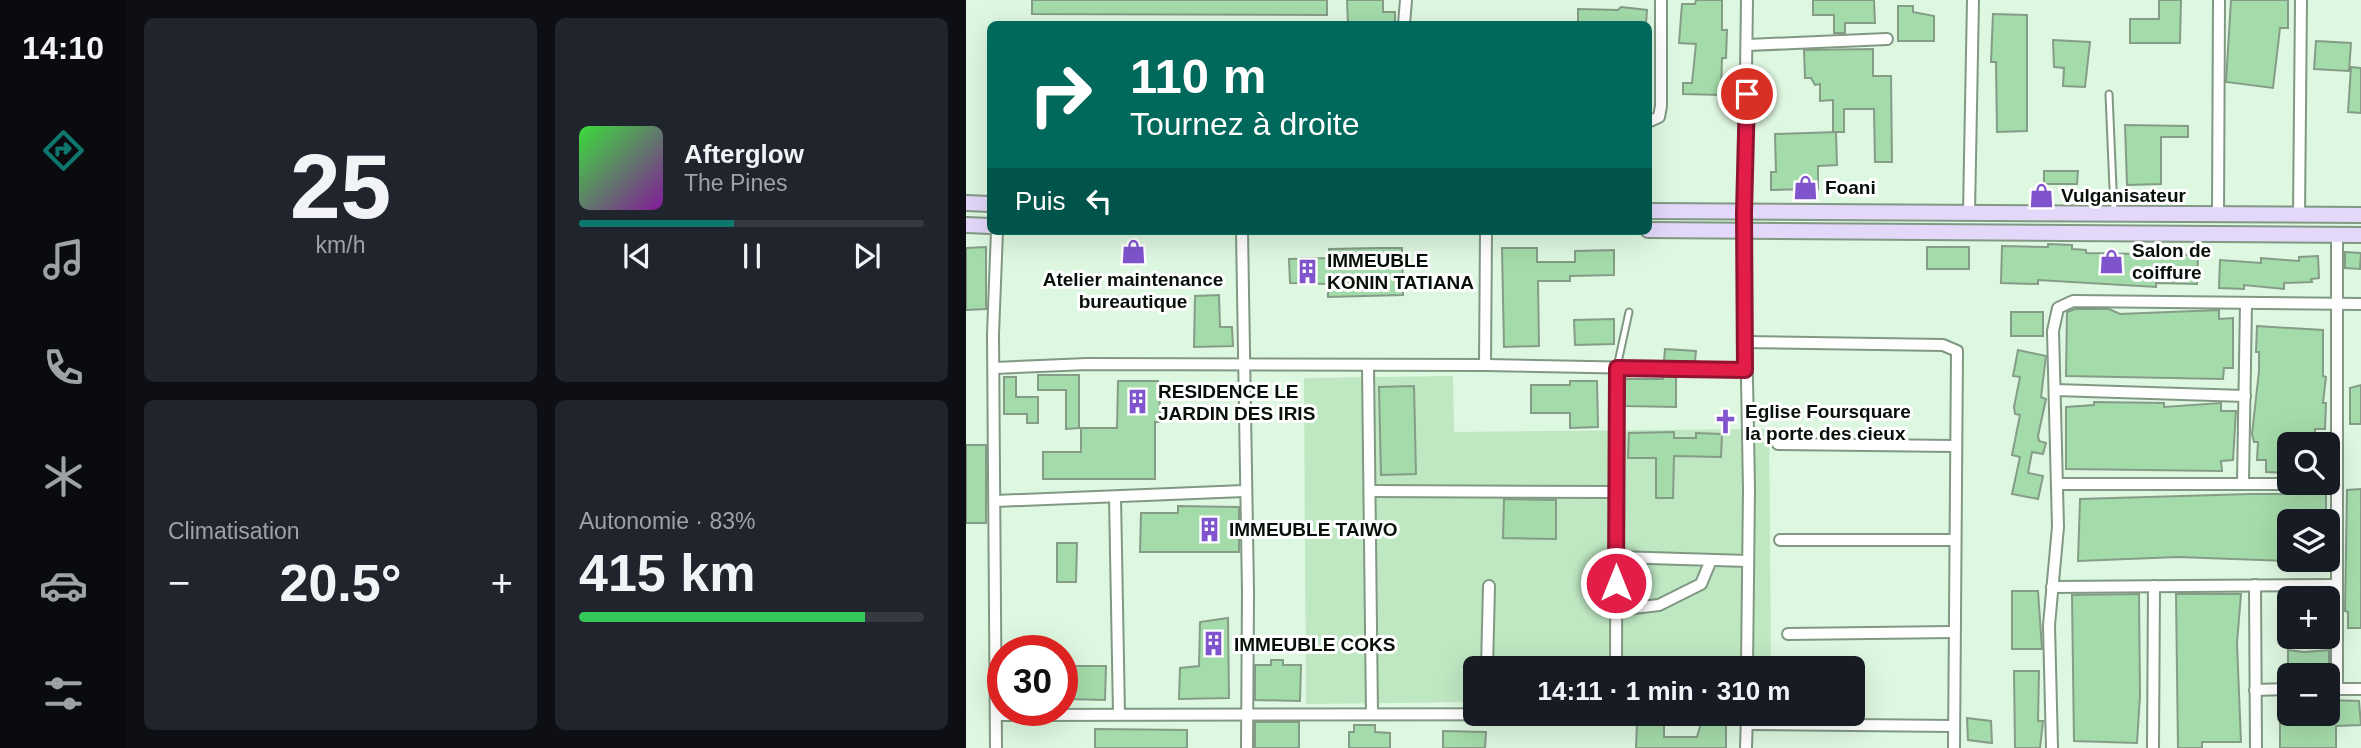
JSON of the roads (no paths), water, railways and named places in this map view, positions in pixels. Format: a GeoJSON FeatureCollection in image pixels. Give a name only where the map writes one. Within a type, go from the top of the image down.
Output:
{"type":"FeatureCollection","features":[{"type":"Feature","properties":{"kind":"main road"},"geometry":{"type":"LineString","coordinates":[[966,203],[987,204]]}},
{"type":"Feature","properties":{"kind":"main road"},"geometry":{"type":"LineString","coordinates":[[1652,212],[2361,215]]}},
{"type":"Feature","properties":{"kind":"main road"},"geometry":{"type":"LineString","coordinates":[[966,225],[987,226]]}},
{"type":"Feature","properties":{"kind":"main road"},"geometry":{"type":"LineString","coordinates":[[1652,230],[2361,235]]}},
{"type":"Feature","properties":{"kind":"street"},"geometry":{"type":"LineString","coordinates":[[1404,21],[1406,0]]}},
{"type":"Feature","properties":{"kind":"street"},"geometry":{"type":"LineString","coordinates":[[1652,120],[1659,117],[1661,106],[1661,0]]}},
{"type":"Feature","properties":{"kind":"street"},"geometry":{"type":"LineString","coordinates":[[1747,0],[1744,231],[1747,656]]}},
{"type":"Feature","properties":{"kind":"street"},"geometry":{"type":"LineString","coordinates":[[1969,212],[1973,0]]}},
{"type":"Feature","properties":{"kind":"street"},"geometry":{"type":"LineString","coordinates":[[2218,215],[2219,0]]}},
{"type":"Feature","properties":{"kind":"street"},"geometry":{"type":"LineString","coordinates":[[2299,215],[2301,0]]}},
{"type":"Feature","properties":{"kind":"street"},"geometry":{"type":"LineString","coordinates":[[1748,45],[1887,39]]}},
{"type":"Feature","properties":{"kind":"street"},"geometry":{"type":"LineString","coordinates":[[996,635],[994,368],[997,235]]}},
{"type":"Feature","properties":{"kind":"street"},"geometry":{"type":"LineString","coordinates":[[1242,235],[1244,491],[1248,592],[1247,748]]}},
{"type":"Feature","properties":{"kind":"street"},"geometry":{"type":"LineString","coordinates":[[1485,365],[1486,235]]}},
{"type":"Feature","properties":{"kind":"street"},"geometry":{"type":"LineString","coordinates":[[2335,432],[2334,304],[2337,235]]}},
{"type":"Feature","properties":{"kind":"street"},"geometry":{"type":"LineString","coordinates":[[2052,748],[2049,625],[2058,484],[2053,331],[2058,308],[2064,303],[2361,304]]}},
{"type":"Feature","properties":{"kind":"street"},"geometry":{"type":"LineString","coordinates":[[2244,482],[2246,303]]}},
{"type":"Feature","properties":{"kind":"street"},"geometry":{"type":"LineString","coordinates":[[1745,342],[1943,345],[1957,351],[1954,748]]}},
{"type":"Feature","properties":{"kind":"street"},"geometry":{"type":"LineString","coordinates":[[994,368],[1087,364],[1485,365],[1745,370]]}},
{"type":"Feature","properties":{"kind":"street"},"geometry":{"type":"LineString","coordinates":[[1368,366],[1372,715]]}},
{"type":"Feature","properties":{"kind":"street"},"geometry":{"type":"LineString","coordinates":[[1616,656],[1617,368]]}},
{"type":"Feature","properties":{"kind":"street"},"geometry":{"type":"LineString","coordinates":[[2056,390],[2245,396]]}},
{"type":"Feature","properties":{"kind":"street"},"geometry":{"type":"LineString","coordinates":[[1778,444],[1955,446]]}},
{"type":"Feature","properties":{"kind":"street"},"geometry":{"type":"LineString","coordinates":[[2058,484],[2277,483]]}},
{"type":"Feature","properties":{"kind":"street"},"geometry":{"type":"LineString","coordinates":[[995,501],[1244,491]]}},
{"type":"Feature","properties":{"kind":"street"},"geometry":{"type":"LineString","coordinates":[[1370,491],[1616,492]]}},
{"type":"Feature","properties":{"kind":"street"},"geometry":{"type":"LineString","coordinates":[[2333,663],[2337,585],[2336,495]]}},
{"type":"Feature","properties":{"kind":"street"},"geometry":{"type":"LineString","coordinates":[[1115,497],[1119,714]]}},
{"type":"Feature","properties":{"kind":"street"},"geometry":{"type":"LineString","coordinates":[[1780,540],[1954,540]]}},
{"type":"Feature","properties":{"kind":"street"},"geometry":{"type":"LineString","coordinates":[[1616,557],[1748,561]]}},
{"type":"Feature","properties":{"kind":"street"},"geometry":{"type":"LineString","coordinates":[[1616,610],[1659,605],[1701,584],[1711,560]]}},
{"type":"Feature","properties":{"kind":"street"},"geometry":{"type":"LineString","coordinates":[[2255,585],[2256,748]]}},
{"type":"Feature","properties":{"kind":"street"},"geometry":{"type":"LineString","coordinates":[[2052,587],[2337,585]]}},
{"type":"Feature","properties":{"kind":"street"},"geometry":{"type":"LineString","coordinates":[[1488,656],[1489,586]]}},
{"type":"Feature","properties":{"kind":"street"},"geometry":{"type":"LineString","coordinates":[[2153,748],[2154,586]]}},
{"type":"Feature","properties":{"kind":"street"},"geometry":{"type":"LineString","coordinates":[[1788,634],[1953,632]]}},
{"type":"Feature","properties":{"kind":"street"},"geometry":{"type":"LineString","coordinates":[[2255,690],[2277,689]]}},
{"type":"Feature","properties":{"kind":"street"},"geometry":{"type":"LineString","coordinates":[[2340,689],[2361,689]]}},
{"type":"Feature","properties":{"kind":"street"},"geometry":{"type":"LineString","coordinates":[[1078,714],[1463,715]]}},
{"type":"Feature","properties":{"kind":"street"},"geometry":{"type":"LineString","coordinates":[[1865,723],[1953,726]]}},
{"type":"Feature","properties":{"kind":"street"},"geometry":{"type":"LineString","coordinates":[[996,726],[996,748]]}},
{"type":"Feature","properties":{"kind":"street"},"geometry":{"type":"LineString","coordinates":[[1746,748],[1747,726]]}},
{"type":"Feature","properties":{"kind":"lane"},"geometry":{"type":"LineString","coordinates":[[2109,94],[2115,212]]}},
{"type":"Feature","properties":{"kind":"lane"},"geometry":{"type":"LineString","coordinates":[[1617,368],[1629,312]]}},
{"type":"Feature","properties":{"kind":"place","name":"Foani"},"geometry":{"type":"Point","coordinates":[1805,187]}},
{"type":"Feature","properties":{"kind":"place","name":"Vulganisateur"},"geometry":{"type":"Point","coordinates":[2041,195]}},
{"type":"Feature","properties":{"kind":"place","name":"Atelier maintenance bureautique"},"geometry":{"type":"Point","coordinates":[1133,251]}},
{"type":"Feature","properties":{"kind":"place","name":"Salon de coiffure"},"geometry":{"type":"Point","coordinates":[2112,261]}},
{"type":"Feature","properties":{"kind":"place","name":"IMMEUBLE KONIN TATIANA"},"geometry":{"type":"Point","coordinates":[1307,271]}},
{"type":"Feature","properties":{"kind":"place","name":"RESIDENCE LE JARDIN DES IRIS"},"geometry":{"type":"Point","coordinates":[1138,402]}},
{"type":"Feature","properties":{"kind":"place","name":"Eglise Foursquare la porte des cieux"},"geometry":{"type":"Point","coordinates":[1725,422]}},
{"type":"Feature","properties":{"kind":"place","name":"IMMEUBLE TAIWO"},"geometry":{"type":"Point","coordinates":[1209,529]}},
{"type":"Feature","properties":{"kind":"place","name":"IMMEUBLE COKS"},"geometry":{"type":"Point","coordinates":[1214,644]}}]}
